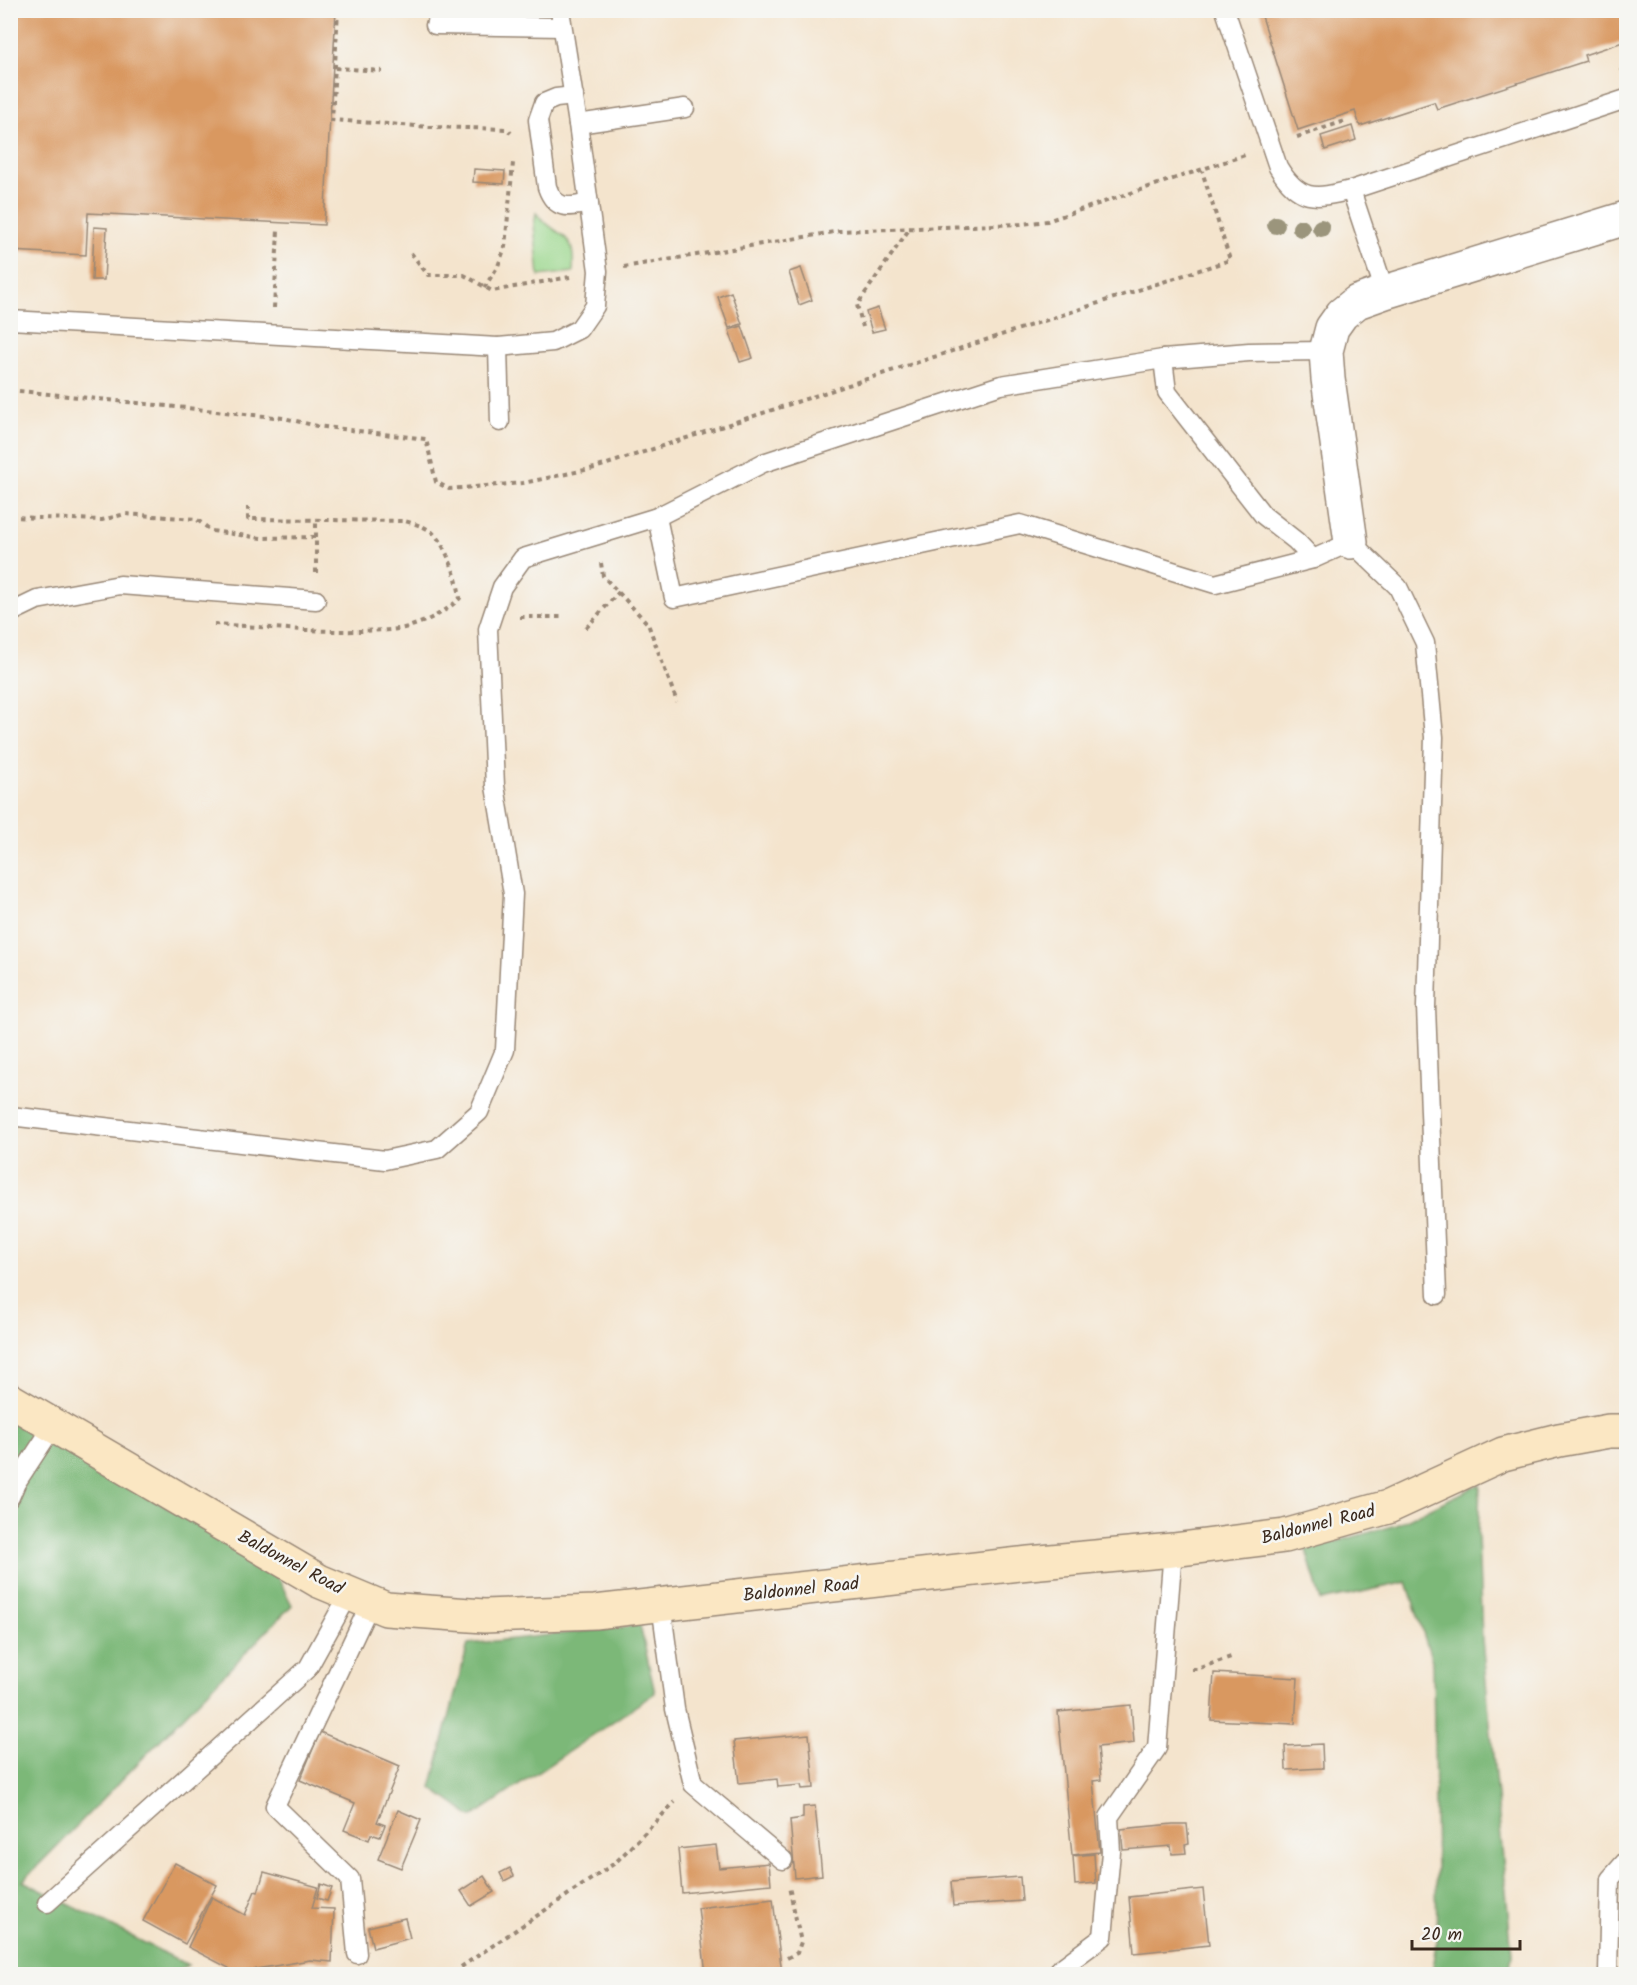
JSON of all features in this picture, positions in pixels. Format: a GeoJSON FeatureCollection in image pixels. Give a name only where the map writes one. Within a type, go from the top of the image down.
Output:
{"type":"FeatureCollection","features":[{"type":"Feature","properties":{"kind":"street"},"geometry":{"type":"LineString","coordinates":[[1351,542],[1326,351],[1332,328],[1342,314],[1357,302],[1385,292],[1626,218]]}},
{"type":"Feature","properties":{"kind":"street","name":"Baldonnel Road"},"geometry":{"type":"LineString","coordinates":[[10,1400],[319,1581],[386,1609],[484,1616],[595,1612],[1285,1536],[1388,1507],[1503,1454],[1559,1440],[1609,1431],[1626,1431]]}},
{"type":"Feature","properties":{"kind":"lane"},"geometry":{"type":"LineString","coordinates":[[1226,10],[1278,166],[1287,182],[1301,192],[1322,198],[1626,99]]}},
{"type":"Feature","properties":{"kind":"lane"},"geometry":{"type":"LineString","coordinates":[[10,320],[498,347],[553,342],[579,329],[595,306],[598,271],[561,19],[435,25]]}},
{"type":"Feature","properties":{"kind":"lane"},"geometry":{"type":"LineString","coordinates":[[574,96],[556,98],[544,103],[538,120],[547,187],[550,196],[559,204],[569,208],[589,203]]}},
{"type":"Feature","properties":{"kind":"lane"},"geometry":{"type":"LineString","coordinates":[[578,124],[685,108]]}},
{"type":"Feature","properties":{"kind":"lane"},"geometry":{"type":"LineString","coordinates":[[1351,190],[1385,292]]}},
{"type":"Feature","properties":{"kind":"lane"},"geometry":{"type":"LineString","coordinates":[[498,347],[500,422]]}},
{"type":"Feature","properties":{"kind":"lane"},"geometry":{"type":"LineString","coordinates":[[10,1116],[385,1160],[437,1149],[479,1112],[505,1050],[513,894],[495,786],[488,629],[502,587],[523,558],[657,517],[764,463],[1002,386],[1163,359],[1249,352],[1326,351]]}},
{"type":"Feature","properties":{"kind":"lane"},"geometry":{"type":"LineString","coordinates":[[1163,359],[1167,392],[1263,515],[1313,559]]}},
{"type":"Feature","properties":{"kind":"lane"},"geometry":{"type":"LineString","coordinates":[[657,517],[674,598],[1020,524],[1215,584],[1313,559],[1351,542],[1398,587],[1425,643],[1434,737],[1426,1008],[1437,1295]]}},
{"type":"Feature","properties":{"kind":"lane"},"geometry":{"type":"LineString","coordinates":[[10,613],[37,600],[120,585],[316,600]]}},
{"type":"Feature","properties":{"kind":"lane"},"geometry":{"type":"LineString","coordinates":[[10,1497],[16,1483],[54,1425]]}},
{"type":"Feature","properties":{"kind":"lane"},"geometry":{"type":"LineString","coordinates":[[1060,1969],[1103,1937],[1111,1852],[1109,1817],[1157,1748],[1173,1550]]}},
{"type":"Feature","properties":{"kind":"lane"},"geometry":{"type":"LineString","coordinates":[[47,1903],[308,1668],[360,1598]]}},
{"type":"Feature","properties":{"kind":"lane"},"geometry":{"type":"LineString","coordinates":[[357,1954],[350,1879],[276,1806],[360,1598]]}},
{"type":"Feature","properties":{"kind":"lane"},"geometry":{"type":"LineString","coordinates":[[661,1604],[675,1709],[693,1784],[783,1860]]}},
{"type":"Feature","properties":{"kind":"lane"},"geometry":{"type":"LineString","coordinates":[[1608,1974],[1610,1879],[1626,1861]]}},
{"type":"Feature","properties":{"kind":"path"},"geometry":{"type":"LineString","coordinates":[[338,10],[332,120],[430,127],[507,129],[516,139]]}},
{"type":"Feature","properties":{"kind":"path"},"geometry":{"type":"LineString","coordinates":[[1626,62],[1620,67],[1626,75]]}},
{"type":"Feature","properties":{"kind":"path"},"geometry":{"type":"LineString","coordinates":[[335,68],[382,71]]}},
{"type":"Feature","properties":{"kind":"path"},"geometry":{"type":"LineString","coordinates":[[411,253],[428,275],[464,275],[492,291],[840,231],[986,226],[1047,221],[1202,171],[1348,120]]}},
{"type":"Feature","properties":{"kind":"path"},"geometry":{"type":"LineString","coordinates":[[484,288],[498,266],[505,247],[514,160]]}},
{"type":"Feature","properties":{"kind":"path"},"geometry":{"type":"LineString","coordinates":[[10,390],[284,418],[317,426],[426,439],[436,482],[449,489],[523,483],[595,468],[1230,260],[1202,171]]}},
{"type":"Feature","properties":{"kind":"path"},"geometry":{"type":"LineString","coordinates":[[863,327],[857,305],[910,227]]}},
{"type":"Feature","properties":{"kind":"path"},"geometry":{"type":"LineString","coordinates":[[270,334],[274,308],[278,230]]}},
{"type":"Feature","properties":{"kind":"path"},"geometry":{"type":"LineString","coordinates":[[214,624],[316,631],[380,630],[407,627],[434,617],[452,607],[460,598],[459,586],[439,541],[432,532],[420,525],[405,521],[248,519],[248,507]]}},
{"type":"Feature","properties":{"kind":"path"},"geometry":{"type":"LineString","coordinates":[[10,517],[102,520],[125,514],[196,519],[212,531],[261,538],[316,537]]}},
{"type":"Feature","properties":{"kind":"path"},"geometry":{"type":"LineString","coordinates":[[595,536],[603,576],[648,624],[677,702]]}},
{"type":"Feature","properties":{"kind":"path"},"geometry":{"type":"LineString","coordinates":[[586,628],[619,592]]}},
{"type":"Feature","properties":{"kind":"path"},"geometry":{"type":"LineString","coordinates":[[1164,1668],[1197,1669],[1233,1656]]}},
{"type":"Feature","properties":{"kind":"path"},"geometry":{"type":"LineString","coordinates":[[461,1967],[615,1863],[693,1784]]}},
{"type":"Feature","properties":{"kind":"path"},"geometry":{"type":"LineString","coordinates":[[783,1860],[801,1942],[796,1953],[787,1958]]}},
{"type":"Feature","properties":{"kind":"green space"},"geometry":{"type":"Polygon","coordinates":[[[536,213],[568,241],[572,248],[573,272],[539,276],[534,225],[536,213]]]}},
{"type":"Feature","properties":{"kind":"green space"},"geometry":{"type":"Polygon","coordinates":[[[11,1416],[274,1570],[292,1605],[23,1881],[188,1965],[170,1974],[11,1974],[11,1416]]]}},
{"type":"Feature","properties":{"kind":"green space"},"geometry":{"type":"Polygon","coordinates":[[[1480,1484],[1478,1536],[1482,1639],[1512,1954],[1509,1974],[1432,1974],[1437,1944],[1433,1664],[1407,1582],[1321,1601],[1306,1550],[1396,1525],[1480,1484]]]}},
{"type":"Feature","properties":{"kind":"green space"},"geometry":{"type":"Polygon","coordinates":[[[640,1625],[655,1693],[472,1817],[431,1788],[468,1644],[640,1625]]]}},
{"type":"Feature","properties":{"kind":"building"},"geometry":{"type":"Polygon","coordinates":[[[10,10],[336,10],[324,225],[88,213],[86,255],[10,251],[10,10]]]}},
{"type":"Feature","properties":{"kind":"building"},"geometry":{"type":"Polygon","coordinates":[[[1260,10],[1626,10],[1626,41],[1584,55],[1586,61],[1437,109],[1434,102],[1360,126],[1355,111],[1298,130],[1260,10]]]}},
{"type":"Feature","properties":{"kind":"building"},"geometry":{"type":"Polygon","coordinates":[[[1352,126],[1356,140],[1325,150],[1321,136],[1352,126]]]}},
{"type":"Feature","properties":{"kind":"building"},"geometry":{"type":"Polygon","coordinates":[[[474,169],[505,171],[504,184],[473,182],[474,169]]]}},
{"type":"Feature","properties":{"kind":"building"},"geometry":{"type":"Polygon","coordinates":[[[94,227],[107,228],[104,280],[92,280],[94,227]]]}},
{"type":"Feature","properties":{"kind":"building"},"geometry":{"type":"Polygon","coordinates":[[[801,268],[812,300],[799,305],[789,272],[801,268]]]}},
{"type":"Feature","properties":{"kind":"building"},"geometry":{"type":"Polygon","coordinates":[[[731,292],[742,324],[729,328],[718,297],[731,292]]]}},
{"type":"Feature","properties":{"kind":"building"},"geometry":{"type":"Polygon","coordinates":[[[878,308],[885,329],[872,332],[866,312],[878,308]]]}},
{"type":"Feature","properties":{"kind":"building"},"geometry":{"type":"Polygon","coordinates":[[[742,326],[753,358],[740,362],[729,330],[742,326]]]}},
{"type":"Feature","properties":{"kind":"building"},"geometry":{"type":"Polygon","coordinates":[[[1214,1673],[1298,1678],[1295,1724],[1211,1720],[1214,1673]]]}},
{"type":"Feature","properties":{"kind":"building"},"geometry":{"type":"Polygon","coordinates":[[[1131,1705],[1134,1743],[1098,1747],[1101,1780],[1093,1781],[1100,1852],[1072,1855],[1058,1712],[1131,1705]]]}},
{"type":"Feature","properties":{"kind":"building"},"geometry":{"type":"Polygon","coordinates":[[[320,1732],[400,1766],[377,1822],[385,1825],[380,1837],[371,1834],[369,1840],[344,1830],[355,1803],[300,1780],[320,1732]]]}},
{"type":"Feature","properties":{"kind":"building"},"geometry":{"type":"Polygon","coordinates":[[[809,1734],[814,1788],[802,1789],[801,1785],[778,1787],[777,1779],[739,1783],[734,1741],[809,1734]]]}},
{"type":"Feature","properties":{"kind":"building"},"geometry":{"type":"Polygon","coordinates":[[[1322,1744],[1323,1768],[1286,1770],[1285,1746],[1322,1744]]]}},
{"type":"Feature","properties":{"kind":"building"},"geometry":{"type":"Polygon","coordinates":[[[815,1806],[822,1875],[795,1878],[790,1820],[803,1818],[803,1807],[815,1806]]]}},
{"type":"Feature","properties":{"kind":"building"},"geometry":{"type":"Polygon","coordinates":[[[398,1810],[421,1820],[401,1868],[378,1859],[398,1810]]]}},
{"type":"Feature","properties":{"kind":"building"},"geometry":{"type":"Polygon","coordinates":[[[1187,1824],[1189,1844],[1185,1845],[1186,1853],[1172,1854],[1171,1846],[1123,1850],[1121,1829],[1187,1824]]]}},
{"type":"Feature","properties":{"kind":"building"},"geometry":{"type":"Polygon","coordinates":[[[716,1845],[719,1868],[769,1863],[771,1884],[682,1893],[678,1849],[716,1845]]]}},
{"type":"Feature","properties":{"kind":"building"},"geometry":{"type":"Polygon","coordinates":[[[1094,1854],[1096,1883],[1075,1885],[1073,1856],[1094,1854]]]}},
{"type":"Feature","properties":{"kind":"building"},"geometry":{"type":"Polygon","coordinates":[[[175,1863],[217,1885],[185,1944],[143,1921],[175,1863]]]}},
{"type":"Feature","properties":{"kind":"building"},"geometry":{"type":"Polygon","coordinates":[[[510,1868],[514,1876],[504,1881],[500,1873],[510,1868]]]}},
{"type":"Feature","properties":{"kind":"building"},"geometry":{"type":"Polygon","coordinates":[[[264,1872],[318,1887],[312,1908],[334,1909],[332,1962],[310,1960],[227,1974],[229,1968],[188,1947],[212,1897],[245,1915],[255,1891],[258,1892],[264,1872]]]}},
{"type":"Feature","properties":{"kind":"building"},"geometry":{"type":"Polygon","coordinates":[[[484,1876],[494,1892],[471,1906],[461,1891],[484,1876]]]}},
{"type":"Feature","properties":{"kind":"building"},"geometry":{"type":"Polygon","coordinates":[[[1020,1877],[1022,1901],[953,1906],[951,1882],[1020,1877]]]}},
{"type":"Feature","properties":{"kind":"building"},"geometry":{"type":"Polygon","coordinates":[[[321,1884],[332,1888],[327,1901],[317,1898],[321,1884]]]}},
{"type":"Feature","properties":{"kind":"building"},"geometry":{"type":"Polygon","coordinates":[[[1203,1889],[1209,1945],[1134,1953],[1129,1897],[1203,1889]]]}},
{"type":"Feature","properties":{"kind":"building"},"geometry":{"type":"Polygon","coordinates":[[[773,1899],[782,1974],[706,1974],[698,1908],[773,1899]]]}},
{"type":"Feature","properties":{"kind":"building"},"geometry":{"type":"Polygon","coordinates":[[[405,1918],[410,1938],[373,1948],[368,1927],[405,1918]]]}}]}
